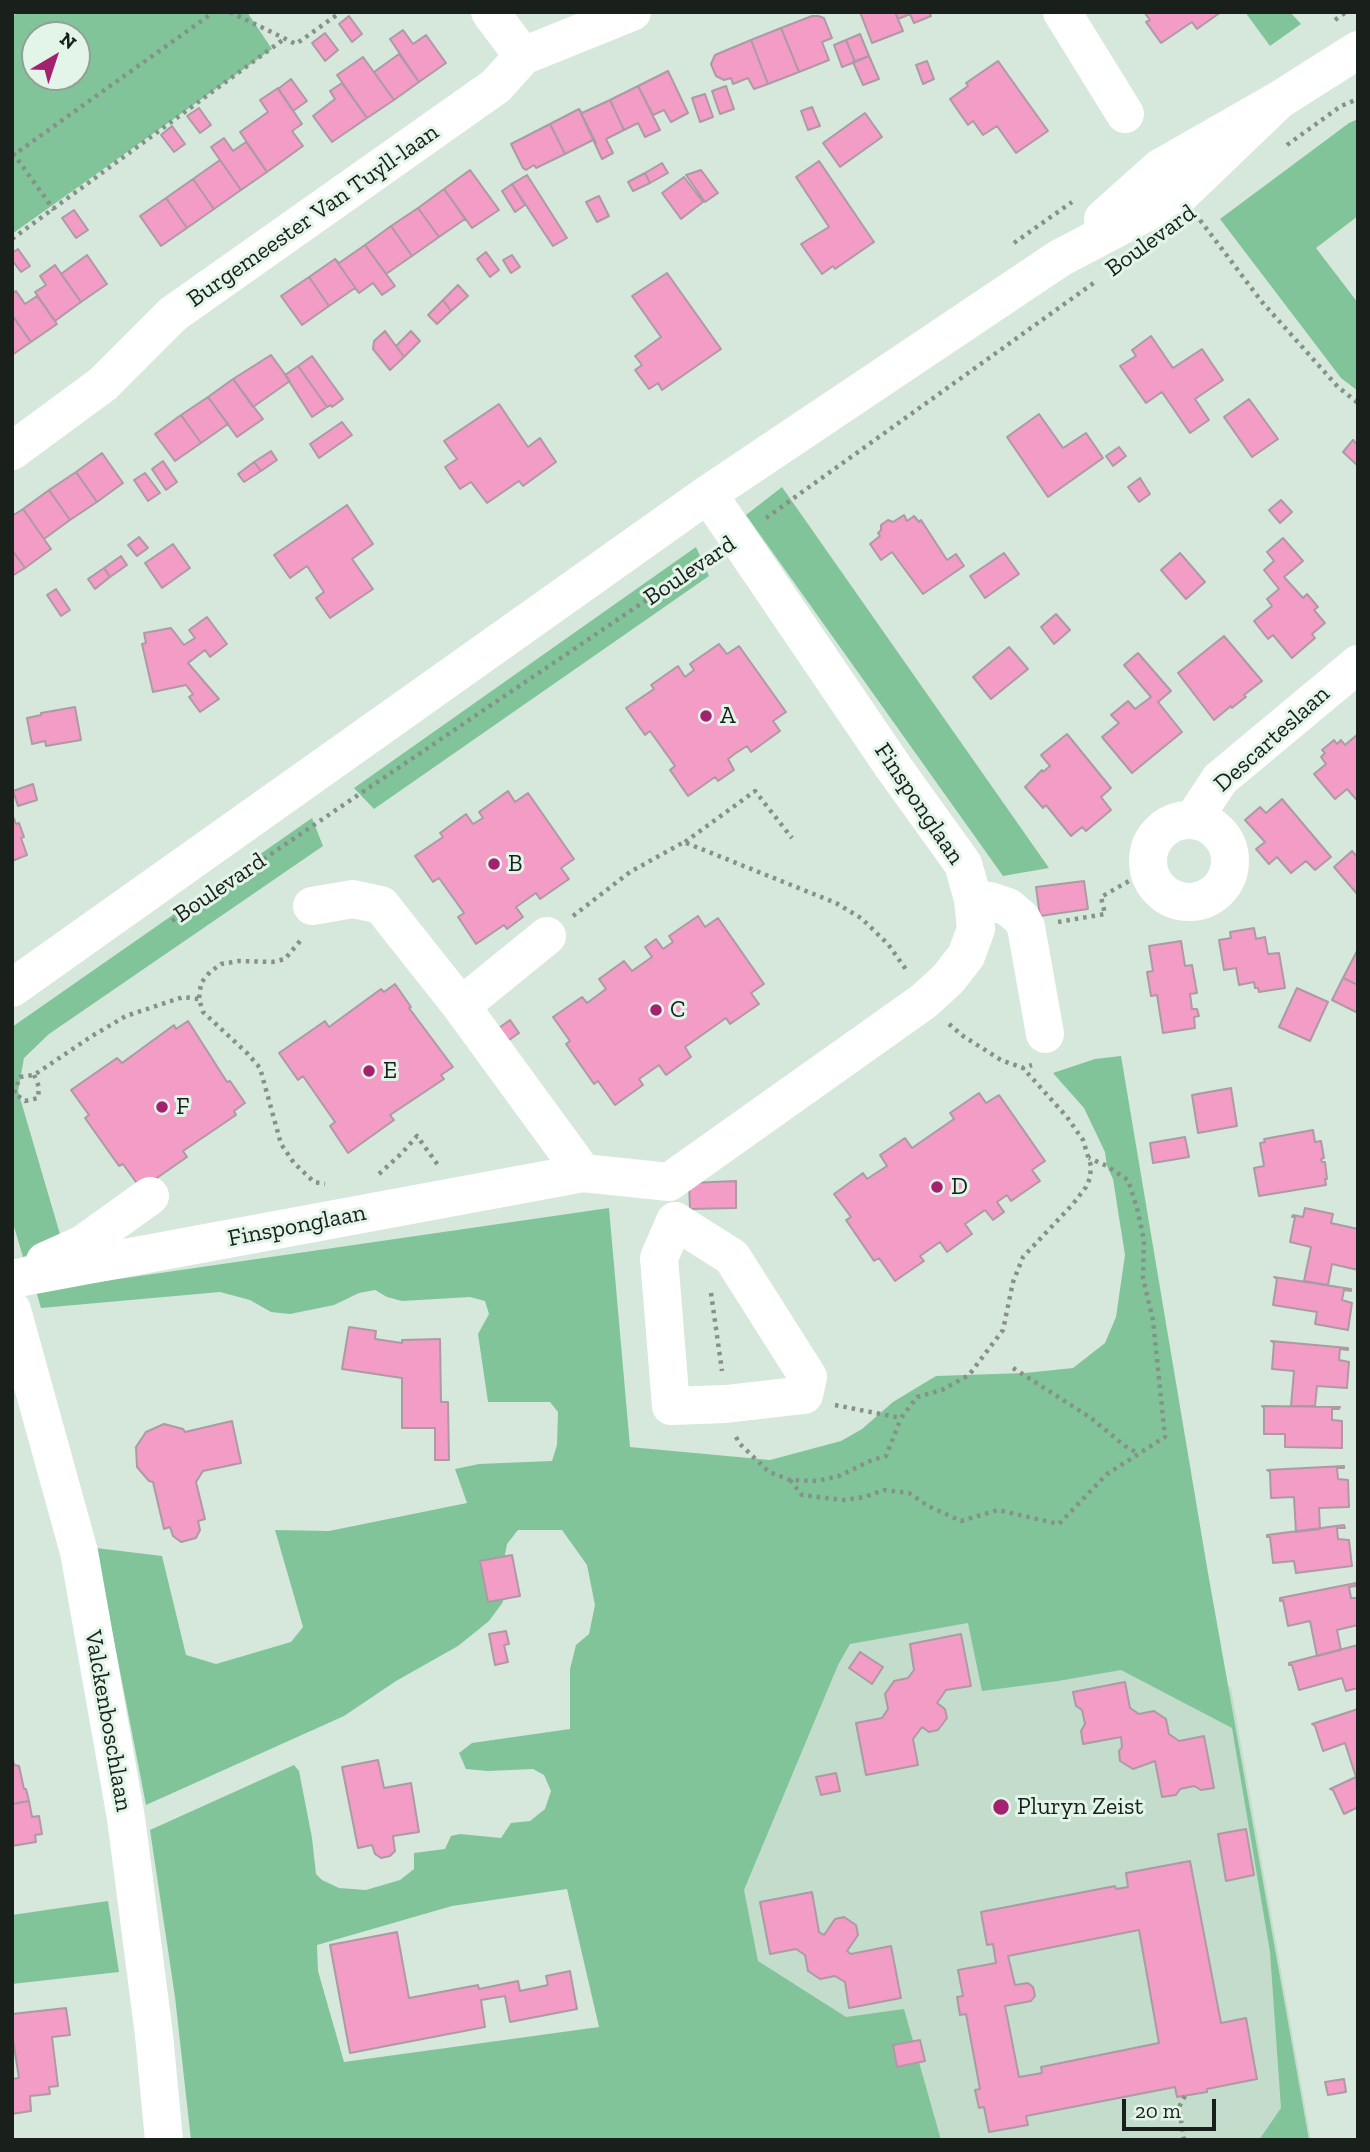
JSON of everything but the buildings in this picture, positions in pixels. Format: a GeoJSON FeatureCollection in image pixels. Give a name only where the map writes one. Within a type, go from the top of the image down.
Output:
{"type":"FeatureCollection","features":[{"type":"Feature","properties":{"kind":"street"},"geometry":{"type":"LineString","coordinates":[[490,12],[523,56]]}},
{"type":"Feature","properties":{"kind":"street","name":"Burgemeester Van Tuyll-laan"},"geometry":{"type":"LineString","coordinates":[[12,451],[103,384],[173,314],[496,86],[523,56],[632,12]]}},
{"type":"Feature","properties":{"kind":"street"},"geometry":{"type":"LineString","coordinates":[[1062,12],[1125,114]]}},
{"type":"Feature","properties":{"kind":"street","name":"Boulevard"},"geometry":{"type":"LineString","coordinates":[[1060,258],[1160,168],[1279,100],[1358,50]]}},
{"type":"Feature","properties":{"kind":"street","name":"Boulevard"},"geometry":{"type":"LineString","coordinates":[[12,988],[708,494],[1060,258],[1180,195],[1279,100]]}},
{"type":"Feature","properties":{"kind":"street","name":"Finsponglaan"},"geometry":{"type":"LineString","coordinates":[[12,1278],[583,1173],[669,1182],[924,1001],[948,979],[966,956],[975,929],[973,899],[963,864],[894,768],[708,494]]}},
{"type":"Feature","properties":{"kind":"street","name":"Descarteslaan"},"geometry":{"type":"LineString","coordinates":[[1150,869],[1154,882],[1173,899],[1199,901],[1220,888],[1230,865],[1229,852],[1216,830],[1193,820],[1220,779],[1358,664]]}},
{"type":"Feature","properties":{"kind":"street"},"geometry":{"type":"LineString","coordinates":[[1150,869],[1149,857],[1158,834],[1180,821],[1193,820]]}},
{"type":"Feature","properties":{"kind":"street"},"geometry":{"type":"LineString","coordinates":[[306,924],[354,899],[381,905],[461,1006],[583,1173]]}},
{"type":"Feature","properties":{"kind":"street"},"geometry":{"type":"LineString","coordinates":[[973,899],[1008,907],[1027,927],[1045,1034]]}},
{"type":"Feature","properties":{"kind":"street"},"geometry":{"type":"LineString","coordinates":[[461,1006],[547,936]]}},
{"type":"Feature","properties":{"kind":"street"},"geometry":{"type":"LineString","coordinates":[[669,1182],[676,1221],[659,1258],[671,1406],[726,1404],[804,1395],[808,1377],[732,1257],[676,1221]]}},
{"type":"Feature","properties":{"kind":"street"},"geometry":{"type":"LineString","coordinates":[[12,1278],[83,1244],[150,1196]]}},
{"type":"Feature","properties":{"kind":"street","name":"Valckenboschlaan"},"geometry":{"type":"LineString","coordinates":[[12,1310],[81,1565],[125,1818],[154,2035],[164,2140]]}},
{"type":"Feature","properties":{"kind":"path"},"geometry":{"type":"LineString","coordinates":[[54,210],[13,154],[214,12]]}},
{"type":"Feature","properties":{"kind":"path"},"geometry":{"type":"LineString","coordinates":[[230,12],[296,44],[341,12]]}},
{"type":"Feature","properties":{"kind":"path"},"geometry":{"type":"LineString","coordinates":[[12,239],[284,39]]}},
{"type":"Feature","properties":{"kind":"path"},"geometry":{"type":"LineString","coordinates":[[1284,146],[1341,106],[1358,99]]}},
{"type":"Feature","properties":{"kind":"path"},"geometry":{"type":"LineString","coordinates":[[1180,195],[1262,302],[1338,387],[1358,403]]}},
{"type":"Feature","properties":{"kind":"path","name":"Boulevard"},"geometry":{"type":"LineString","coordinates":[[162,928],[739,538],[1103,276]]}},
{"type":"Feature","properties":{"kind":"path"},"geometry":{"type":"LineString","coordinates":[[547,936],[630,872],[684,842],[755,790],[792,838]]}},
{"type":"Feature","properties":{"kind":"path"},"geometry":{"type":"LineString","coordinates":[[684,842],[836,903],[861,918],[888,944],[912,978],[924,1001],[962,1036],[1001,1060],[1023,1068],[1067,1116],[1083,1140],[1089,1158],[1090,1178],[1086,1187],[1023,1257],[1013,1282],[1003,1330],[969,1375],[942,1390],[918,1397],[901,1419],[804,1395]]}},
{"type":"Feature","properties":{"kind":"path"},"geometry":{"type":"LineString","coordinates":[[1027,927],[1105,914],[1101,897],[1150,869]]}},
{"type":"Feature","properties":{"kind":"path"},"geometry":{"type":"LineString","coordinates":[[306,924],[285,959],[221,964],[201,983],[200,999],[203,1012],[260,1068],[281,1144],[294,1163],[314,1182],[333,1186]]}},
{"type":"Feature","properties":{"kind":"path"},"geometry":{"type":"LineString","coordinates":[[34,1075],[39,1087],[38,1098],[25,1101],[14,1093],[20,1077],[34,1075],[126,1016],[183,997],[200,999]]}},
{"type":"Feature","properties":{"kind":"path"},"geometry":{"type":"LineString","coordinates":[[1023,1068],[1037,1062],[1045,1034]]}},
{"type":"Feature","properties":{"kind":"path"},"geometry":{"type":"LineString","coordinates":[[377,1176],[416,1136],[462,1196]]}},
{"type":"Feature","properties":{"kind":"path"},"geometry":{"type":"LineString","coordinates":[[790,1480],[802,1495],[845,1500],[884,1490],[909,1493],[928,1506],[961,1521],[998,1510],[1059,1524],[1107,1474],[1165,1437],[1153,1320],[1143,1278],[1144,1240],[1128,1180],[1089,1158]]}},
{"type":"Feature","properties":{"kind":"path"},"geometry":{"type":"LineString","coordinates":[[1013,1368],[1091,1418],[1139,1454]]}},
{"type":"Feature","properties":{"kind":"path"},"geometry":{"type":"LineString","coordinates":[[1184,2140],[1179,2107],[1185,2096]]}},
{"type":"Feature","properties":{"kind":"shaded area","name":"Pluryn Zeist"},"geometry":{"type":"Polygon","coordinates":[[[1072,1574],[1231,1688],[1311,2140],[883,2140],[739,1984],[716,1885],[829,1618],[1072,1574]]]}},
{"type":"Feature","properties":{"kind":"green space"},"geometry":{"type":"Polygon","coordinates":[[[18,12],[247,12],[272,49],[12,234],[12,17],[18,12]]]}},
{"type":"Feature","properties":{"kind":"green space"},"geometry":{"type":"Polygon","coordinates":[[[1245,12],[1290,12],[1301,24],[1270,46],[1245,12]]]}},
{"type":"Feature","properties":{"kind":"green space"},"geometry":{"type":"Polygon","coordinates":[[[1358,119],[1358,216],[1316,248],[1358,303],[1358,391],[1341,378],[1220,219],[1358,119]]]}},
{"type":"Feature","properties":{"kind":"green space"},"geometry":{"type":"Polygon","coordinates":[[[782,487],[1049,868],[1003,876],[746,515],[782,487]]]}},
{"type":"Feature","properties":{"kind":"green space"},"geometry":{"type":"Polygon","coordinates":[[[696,547],[709,576],[374,809],[354,788],[696,547]]]}},
{"type":"Feature","properties":{"kind":"green space"},"geometry":{"type":"Polygon","coordinates":[[[312,818],[323,846],[49,1034],[24,1058],[18,1091],[62,1241],[23,1257],[12,1220],[12,1027],[312,818]]]}},
{"type":"Feature","properties":{"kind":"green space"},"geometry":{"type":"Polygon","coordinates":[[[1121,1056],[1208,1573],[1309,2140],[1259,2140],[1281,2108],[1270,1952],[1232,1728],[1121,1670],[982,1691],[968,1623],[850,1644],[838,1665],[744,1890],[758,1961],[846,2017],[904,2009],[941,2140],[191,2140],[175,1997],[150,1830],[294,1765],[299,1771],[316,1874],[339,1888],[366,1890],[400,1880],[414,1869],[414,1853],[445,1849],[451,1836],[460,1834],[501,1838],[511,1823],[530,1821],[545,1809],[551,1791],[544,1775],[533,1769],[466,1769],[459,1753],[472,1743],[570,1729],[570,1669],[576,1645],[589,1634],[595,1605],[587,1565],[562,1530],[518,1530],[507,1544],[502,1571],[503,1602],[489,1621],[458,1646],[396,1681],[344,1716],[146,1805],[96,1548],[162,1556],[186,1655],[216,1664],[291,1642],[303,1627],[275,1530],[329,1531],[467,1503],[455,1469],[479,1464],[552,1461],[557,1445],[558,1412],[550,1402],[488,1402],[478,1334],[489,1314],[485,1301],[470,1297],[402,1301],[375,1290],[359,1293],[334,1305],[290,1314],[271,1312],[250,1300],[220,1292],[41,1308],[36,1291],[609,1208],[630,1447],[770,1460],[841,1441],[862,1429],[893,1402],[936,1376],[1025,1373],[1073,1368],[1105,1343],[1116,1317],[1125,1255],[1113,1179],[1105,1152],[1084,1108],[1053,1073],[1095,1059],[1121,1056]],[[567,1889],[452,1906],[317,1945],[318,1971],[344,2062],[599,2027],[567,1889]]]}},
{"type":"Feature","properties":{"kind":"green space"},"geometry":{"type":"Polygon","coordinates":[[[108,1901],[119,1972],[12,1984],[12,1915],[108,1901]]]}},
{"type":"Feature","properties":{"kind":"place","name":"A"},"geometry":{"type":"Point","coordinates":[706,716]}},
{"type":"Feature","properties":{"kind":"place","name":"B"},"geometry":{"type":"Point","coordinates":[494,864]}},
{"type":"Feature","properties":{"kind":"place","name":"C"},"geometry":{"type":"Point","coordinates":[656,1010]}},
{"type":"Feature","properties":{"kind":"place","name":"E"},"geometry":{"type":"Point","coordinates":[369,1071]}},
{"type":"Feature","properties":{"kind":"place","name":"F"},"geometry":{"type":"Point","coordinates":[162,1107]}},
{"type":"Feature","properties":{"kind":"place","name":"D"},"geometry":{"type":"Point","coordinates":[937,1187]}},
{"type":"Feature","properties":{"kind":"place","name":"Pluryn Zeist"},"geometry":{"type":"Point","coordinates":[1001,1807]}}]}
